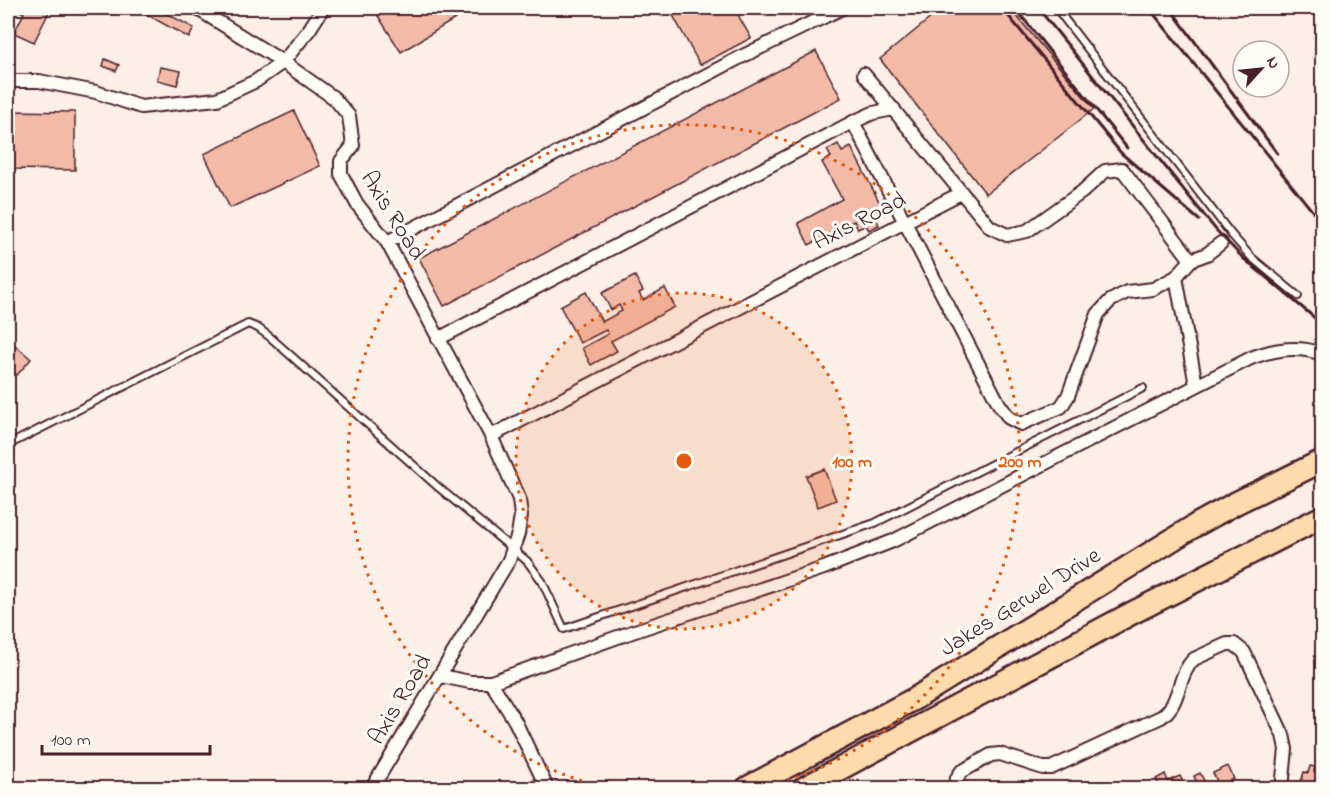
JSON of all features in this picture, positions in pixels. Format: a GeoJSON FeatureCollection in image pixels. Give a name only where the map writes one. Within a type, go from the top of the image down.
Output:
{"type":"FeatureCollection","features":[{"type":"Feature","properties":{"kind":"highway","name":"Jakes Gerwel Drive"},"geometry":{"type":"LineString","coordinates":[[747,789],[925,693],[1196,525],[1323,461]]}},
{"type":"Feature","properties":{"kind":"highway"},"geometry":{"type":"LineString","coordinates":[[804,789],[1134,612],[1323,517]]}},
{"type":"Feature","properties":{"kind":"street","name":"Axis Road"},"geometry":{"type":"LineString","coordinates":[[196,8],[283,62],[334,98],[349,116],[353,146],[342,161],[341,174],[357,204],[387,242],[491,436],[519,499],[521,516],[514,549],[441,676],[372,789]]}},
{"type":"Feature","properties":{"kind":"street"},"geometry":{"type":"LineString","coordinates":[[8,81],[39,81],[96,92],[141,107],[217,99],[256,81],[283,62],[309,30],[323,8]]}},
{"type":"Feature","properties":{"kind":"street"},"geometry":{"type":"LineString","coordinates":[[387,242],[741,57],[842,8]]}},
{"type":"Feature","properties":{"kind":"street"},"geometry":{"type":"LineString","coordinates":[[864,74],[990,227],[1007,234],[1027,231],[1082,192],[1105,171],[1122,169],[1191,261]]}},
{"type":"Feature","properties":{"kind":"street"},"geometry":{"type":"LineString","coordinates":[[438,339],[853,122],[873,113],[894,109]]}},
{"type":"Feature","properties":{"kind":"street"},"geometry":{"type":"LineString","coordinates":[[853,122],[999,404],[1009,418],[1021,424],[1061,407],[1068,396],[1098,314],[1110,301],[1127,292],[1153,289],[1176,277],[1191,261],[1207,254],[1221,243]]}},
{"type":"Feature","properties":{"kind":"street","name":"Axis Road"},"geometry":{"type":"LineString","coordinates":[[491,436],[961,193]]}},
{"type":"Feature","properties":{"kind":"street"},"geometry":{"type":"LineString","coordinates":[[1176,277],[1196,385]]}},
{"type":"Feature","properties":{"kind":"street"},"geometry":{"type":"LineString","coordinates":[[441,676],[470,682],[491,682],[824,568],[893,541],[1251,358],[1274,350],[1306,349],[1323,354]]}},
{"type":"Feature","properties":{"kind":"street"},"geometry":{"type":"LineString","coordinates":[[955,789],[961,772],[991,755],[1000,754],[1044,768],[1051,768],[1161,717],[1171,707],[1190,663],[1227,644],[1234,644],[1244,652],[1283,735],[1286,749],[1282,789]]}},
{"type":"Feature","properties":{"kind":"street"},"geometry":{"type":"LineString","coordinates":[[491,682],[515,721],[547,789]]}},
{"type":"Feature","properties":{"kind":"lane"},"geometry":{"type":"LineString","coordinates":[[1056,8],[1231,234],[1251,257],[1298,296]]}},
{"type":"Feature","properties":{"kind":"lane"},"geometry":{"type":"LineString","coordinates":[[8,445],[248,324],[270,337],[438,487],[527,561],[542,581],[564,629],[875,523],[1143,388]]}},
{"type":"Feature","properties":{"kind":"building"},"geometry":{"type":"Polygon","coordinates":[[[14,8],[51,8],[34,42],[14,33],[24,13],[14,8]]]}},
{"type":"Feature","properties":{"kind":"building"},"geometry":{"type":"Polygon","coordinates":[[[146,8],[156,8],[194,28],[189,38],[144,13],[146,8]]]}},
{"type":"Feature","properties":{"kind":"building"},"geometry":{"type":"Polygon","coordinates":[[[373,8],[473,8],[401,52],[373,8]]]}},
{"type":"Feature","properties":{"kind":"building"},"geometry":{"type":"Polygon","coordinates":[[[669,8],[734,8],[751,38],[700,65],[669,8]]]}},
{"type":"Feature","properties":{"kind":"building"},"geometry":{"type":"Polygon","coordinates":[[[943,8],[1010,8],[1094,109],[986,194],[880,59],[943,8]]]}},
{"type":"Feature","properties":{"kind":"building"},"geometry":{"type":"Polygon","coordinates":[[[816,51],[841,98],[444,306],[419,258],[816,51]]]}},
{"type":"Feature","properties":{"kind":"building"},"geometry":{"type":"Polygon","coordinates":[[[105,59],[119,65],[116,71],[103,66],[105,59]]]}},
{"type":"Feature","properties":{"kind":"building"},"geometry":{"type":"Polygon","coordinates":[[[160,67],[181,71],[177,85],[157,80],[160,67]]]}},
{"type":"Feature","properties":{"kind":"building"},"geometry":{"type":"Polygon","coordinates":[[[8,111],[75,112],[75,170],[8,169],[8,111]]]}},
{"type":"Feature","properties":{"kind":"building"},"geometry":{"type":"Polygon","coordinates":[[[294,111],[320,166],[230,208],[204,154],[294,111]]]}},
{"type":"Feature","properties":{"kind":"building"},"geometry":{"type":"Polygon","coordinates":[[[838,144],[842,152],[851,147],[885,213],[876,218],[879,225],[869,230],[866,225],[858,229],[854,221],[809,245],[798,223],[842,199],[822,162],[831,157],[827,150],[838,144]]]}},
{"type":"Feature","properties":{"kind":"building"},"geometry":{"type":"Polygon","coordinates":[[[635,276],[643,291],[639,293],[643,300],[665,288],[675,307],[611,341],[617,351],[591,365],[582,348],[608,334],[606,330],[580,343],[560,306],[586,292],[602,322],[622,311],[619,305],[611,310],[602,293],[635,276]]]}},
{"type":"Feature","properties":{"kind":"building"},"geometry":{"type":"Polygon","coordinates":[[[8,339],[31,359],[17,375],[8,367],[8,339]]]}},
{"type":"Feature","properties":{"kind":"building"},"geometry":{"type":"Polygon","coordinates":[[[824,469],[836,500],[818,507],[806,476],[824,469]]]}},
{"type":"Feature","properties":{"kind":"building"},"geometry":{"type":"Polygon","coordinates":[[[1228,766],[1234,779],[1219,785],[1213,773],[1228,766]]]}},
{"type":"Feature","properties":{"kind":"building"},"geometry":{"type":"Polygon","coordinates":[[[1310,766],[1315,767],[1314,772],[1320,775],[1316,788],[1306,788],[1300,785],[1304,772],[1308,773],[1310,766]]]}},
{"type":"Feature","properties":{"kind":"building"},"geometry":{"type":"Polygon","coordinates":[[[1200,773],[1208,788],[1189,788],[1187,785],[1196,781],[1194,776],[1200,773]]]}},
{"type":"Feature","properties":{"kind":"building"},"geometry":{"type":"Polygon","coordinates":[[[1165,774],[1168,781],[1180,776],[1186,788],[1160,788],[1156,779],[1165,774]]]}},
{"type":"Feature","properties":{"kind":"railway"},"geometry":{"type":"LineString","coordinates":[[1002,8],[1121,153],[1199,220]]}},
{"type":"Feature","properties":{"kind":"railway"},"geometry":{"type":"LineString","coordinates":[[1015,8],[1127,148]]}},
{"type":"Feature","properties":{"kind":"railway"},"geometry":{"type":"LineString","coordinates":[[1038,8],[1216,230],[1243,258],[1322,324]]}},
{"type":"Feature","properties":{"kind":"railway"},"geometry":{"type":"LineString","coordinates":[[1149,8],[1322,223]]}},
{"type":"Feature","properties":{"kind":"railway"},"geometry":{"type":"LineString","coordinates":[[1170,8],[1277,153]]}}]}
